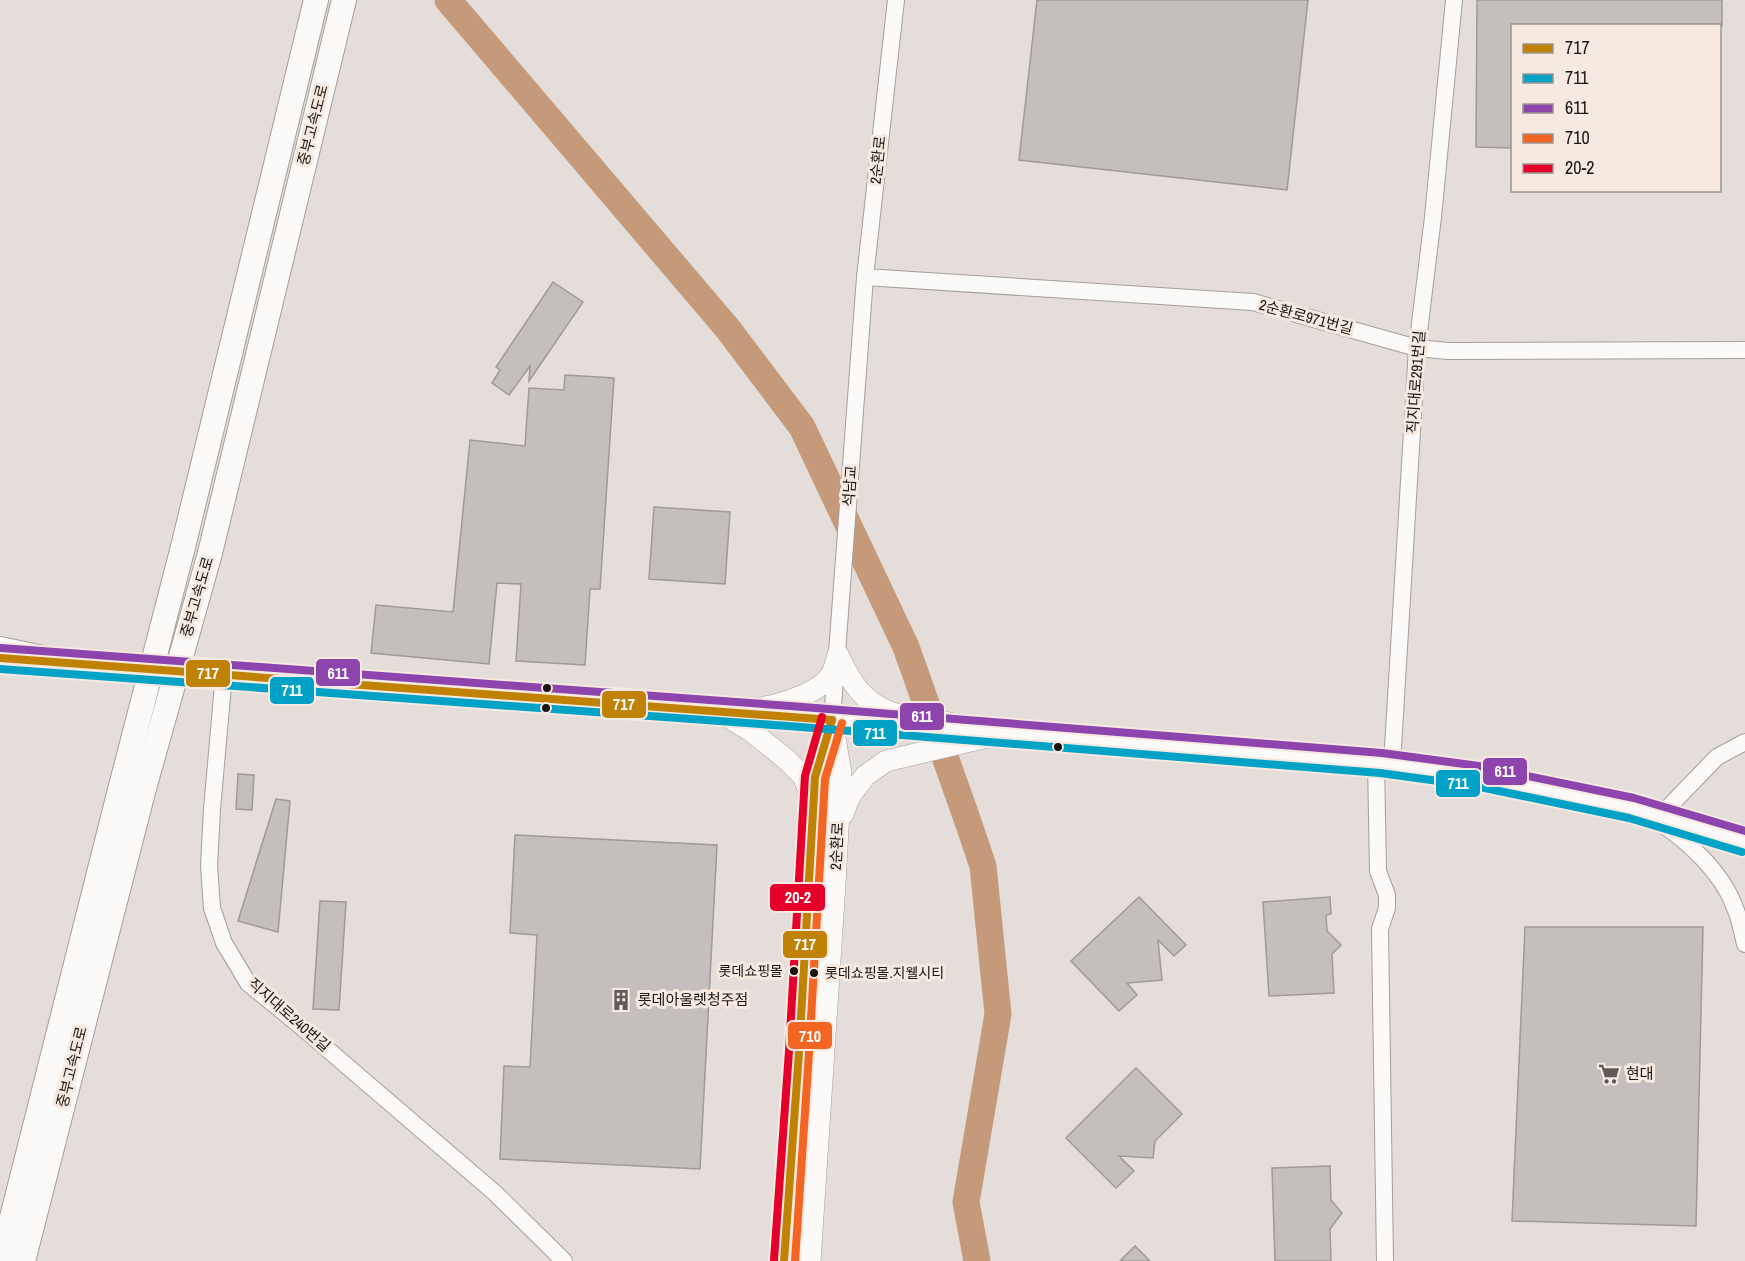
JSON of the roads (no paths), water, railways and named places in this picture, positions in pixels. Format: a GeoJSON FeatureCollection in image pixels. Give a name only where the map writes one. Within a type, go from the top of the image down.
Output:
{"type":"FeatureCollection","features":[{"type":"Feature","properties":{"kind":"highway","name":"중부고속도로"},"geometry":{"type":"LineString","coordinates":[[23,1261],[131,791],[183,548],[315,2]]}},
{"type":"Feature","properties":{"kind":"highway","name":"중부고속도로"},"geometry":{"type":"LineString","coordinates":[[1,1261],[131,791],[210,553],[342,5]]}},
{"type":"Feature","properties":{"kind":"highway"},"geometry":{"type":"LineString","coordinates":[[0,649],[62,662]]}},
{"type":"Feature","properties":{"kind":"main road"},"geometry":{"type":"LineString","coordinates":[[718,711],[770,706],[796,698],[827,680],[835,666],[838,653]]}},
{"type":"Feature","properties":{"kind":"main road"},"geometry":{"type":"LineString","coordinates":[[838,653],[846,673],[864,697],[887,718],[993,732]]}},
{"type":"Feature","properties":{"kind":"main road"},"geometry":{"type":"LineString","coordinates":[[0,658],[832,720]]}},
{"type":"Feature","properties":{"kind":"main road"},"geometry":{"type":"LineString","coordinates":[[718,711],[751,731],[787,760],[803,776],[813,802]]}},
{"type":"Feature","properties":{"kind":"main road","name":"2순환로"},"geometry":{"type":"LineString","coordinates":[[784,1261],[799,1052],[814,777],[832,720]]}},
{"type":"Feature","properties":{"kind":"main road","name":"2순환로"},"geometry":{"type":"LineString","coordinates":[[810,1261],[841,773],[832,720]]}},
{"type":"Feature","properties":{"kind":"main road"},"geometry":{"type":"LineString","coordinates":[[838,829],[850,796],[865,776],[885,761],[961,744],[993,732]]}},
{"type":"Feature","properties":{"kind":"street","name":"2순환로"},"geometry":{"type":"LineString","coordinates":[[862,320],[896,0]]}},
{"type":"Feature","properties":{"kind":"street","name":"직지대로291번길"},"geometry":{"type":"LineString","coordinates":[[1385,1261],[1380,928],[1387,908],[1387,896],[1378,871],[1384,763],[1417,348],[1433,217],[1454,0]]}},
{"type":"Feature","properties":{"kind":"street","name":"2순환로971번길"},"geometry":{"type":"LineString","coordinates":[[865,277],[1253,302],[1417,348],[1448,351],[1745,350]]}},
{"type":"Feature","properties":{"kind":"street","name":"석남교"},"geometry":{"type":"LineString","coordinates":[[838,653],[862,320]]}},
{"type":"Feature","properties":{"kind":"street","name":"2순환로"},"geometry":{"type":"LineString","coordinates":[[832,720],[838,653]]}},
{"type":"Feature","properties":{"kind":"street","name":"직지대로240번길"},"geometry":{"type":"LineString","coordinates":[[224,675],[209,866],[212,908],[224,943],[248,983],[495,1193],[564,1261]]}},
{"type":"Feature","properties":{"kind":"street"},"geometry":{"type":"LineString","coordinates":[[832,720],[887,718]]}},
{"type":"Feature","properties":{"kind":"street"},"geometry":{"type":"LineString","coordinates":[[993,732],[1384,763],[1477,776],[1632,808],[1745,842]]}},
{"type":"Feature","properties":{"kind":"street"},"geometry":{"type":"LineString","coordinates":[[1660,816],[1717,757],[1745,742]]}},
{"type":"Feature","properties":{"kind":"street"},"geometry":{"type":"LineString","coordinates":[[1632,808],[1663,825],[1692,847],[1715,872],[1734,905],[1745,944]]}},
{"type":"Feature","properties":{"kind":"waterway"},"geometry":{"type":"LineString","coordinates":[[448,0],[728,329],[802,427],[906,647],[983,866],[998,1014],[966,1202],[977,1261]]}},
{"type":"Feature","properties":{"kind":"place","name":"롯데쇼핑몰"},"geometry":{"type":"Point","coordinates":[794,971]}},
{"type":"Feature","properties":{"kind":"place","name":"롯데쇼핑몰.지웰시티"},"geometry":{"type":"Point","coordinates":[814,973]}},
{"type":"Feature","properties":{"kind":"place","name":"롯데아울렛청주점"},"geometry":{"type":"Point","coordinates":[621,1000]}},
{"type":"Feature","properties":{"kind":"place","name":"현대"},"geometry":{"type":"Point","coordinates":[1609,1074]}}]}
